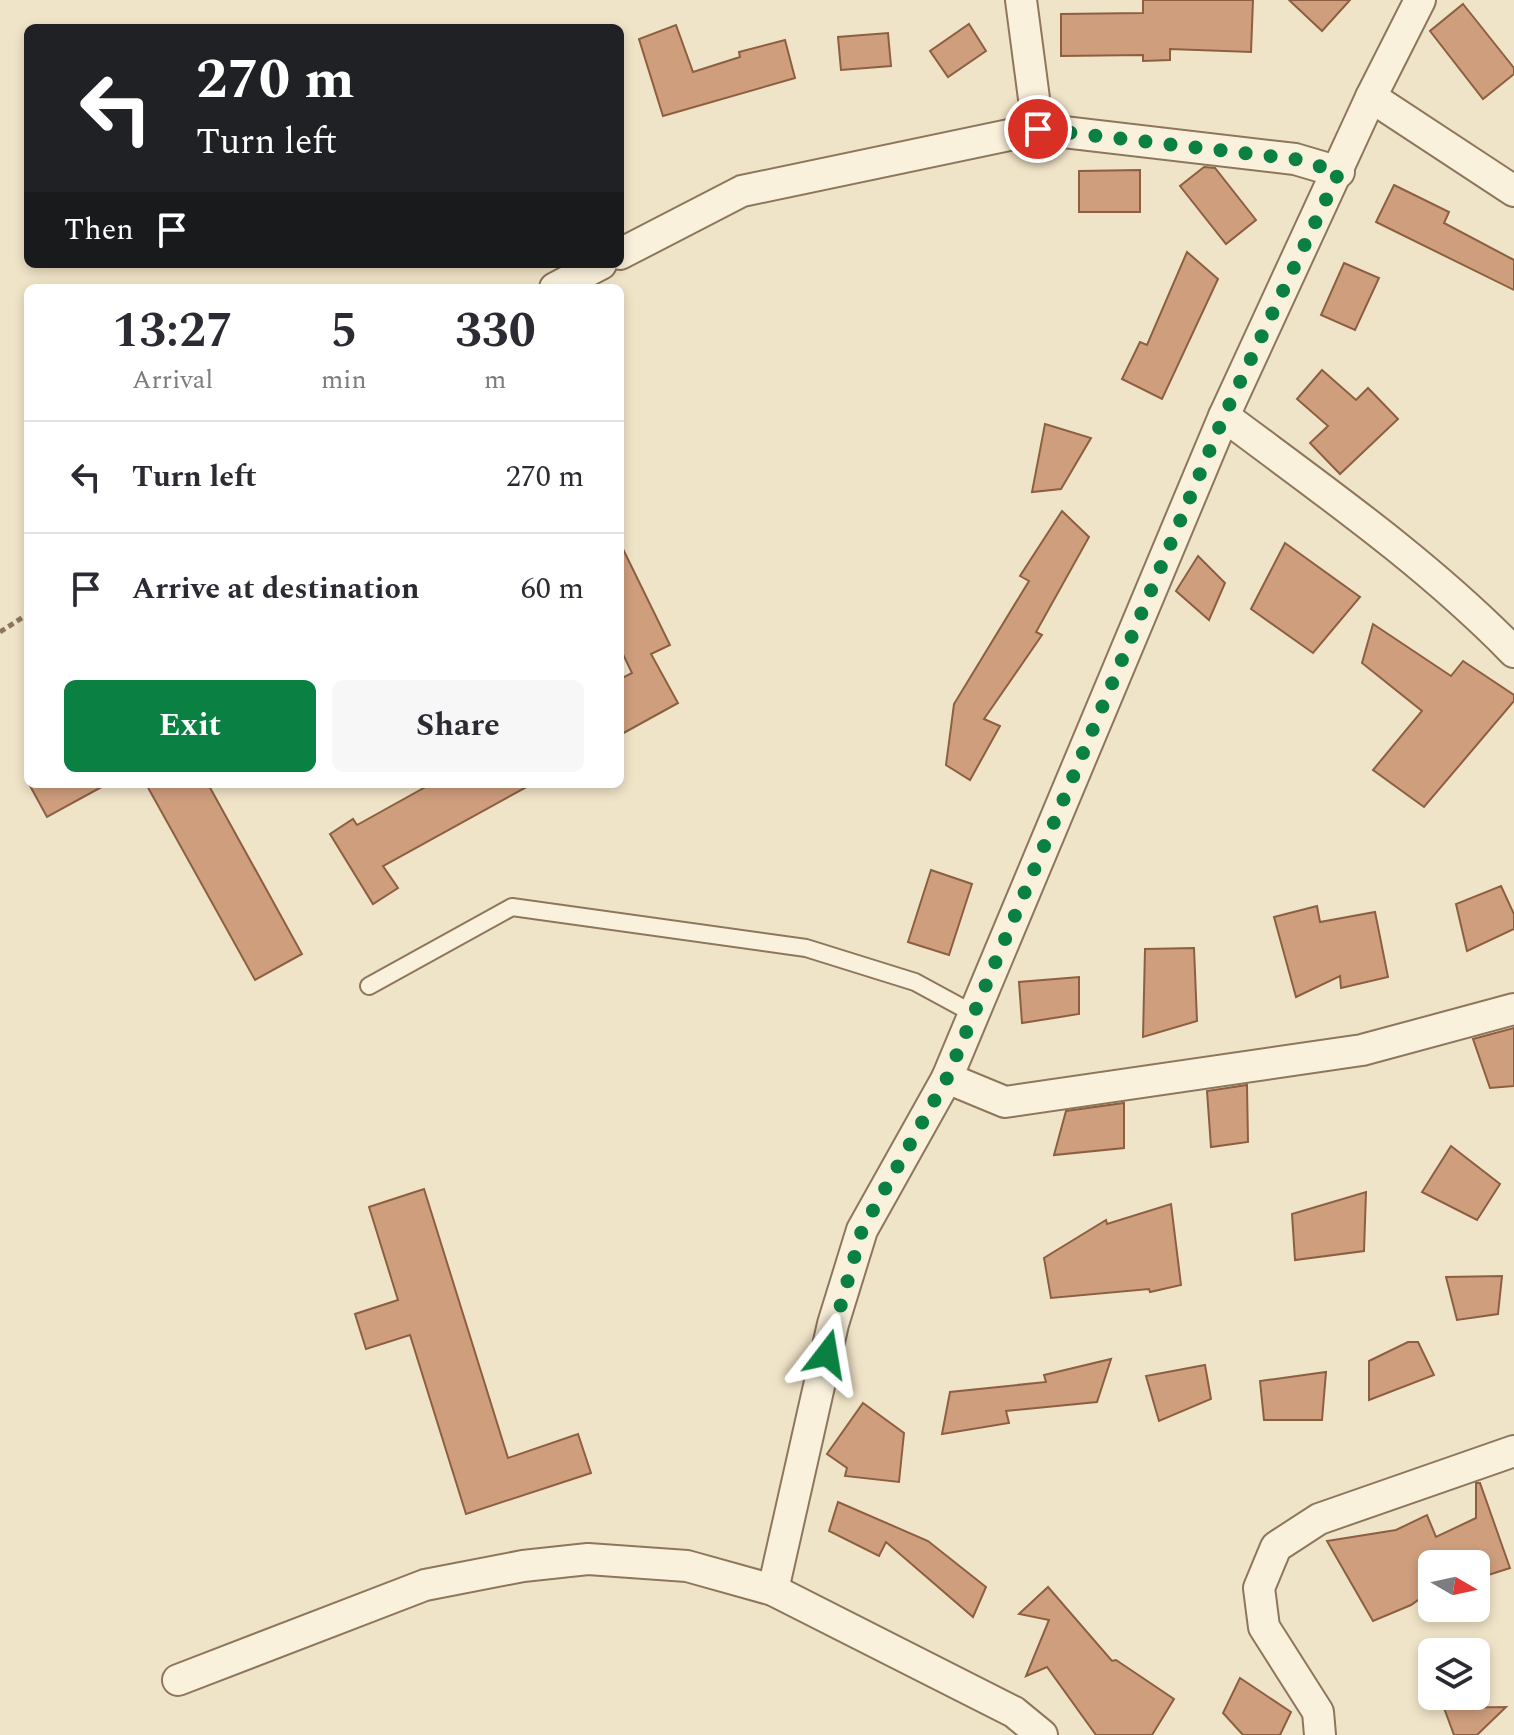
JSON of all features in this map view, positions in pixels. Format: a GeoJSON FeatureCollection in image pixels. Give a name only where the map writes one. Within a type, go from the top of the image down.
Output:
{"type":"FeatureCollection","features":[{"type":"Feature","properties":{"kind":"street"},"geometry":{"type":"LineString","coordinates":[[1021,0],[1038,129]]}},
{"type":"Feature","properties":{"kind":"street"},"geometry":{"type":"LineString","coordinates":[[773,1590],[833,1324],[862,1230],[947,1078],[1224,416],[1371,97],[1420,0]]}},
{"type":"Feature","properties":{"kind":"street"},"geometry":{"type":"LineString","coordinates":[[1371,97],[1514,191]]}},
{"type":"Feature","properties":{"kind":"street"},"geometry":{"type":"LineString","coordinates":[[624,252],[742,191],[1038,129],[1295,159],[1339,172]]}},
{"type":"Feature","properties":{"kind":"street"},"geometry":{"type":"LineString","coordinates":[[563,284],[593,268]]}},
{"type":"Feature","properties":{"kind":"street"},"geometry":{"type":"LineString","coordinates":[[1224,416],[1389,539],[1477,614],[1514,652]]}},
{"type":"Feature","properties":{"kind":"street"},"geometry":{"type":"LineString","coordinates":[[947,1078],[1005,1102],[1362,1050],[1514,1009]]}},
{"type":"Feature","properties":{"kind":"street"},"geometry":{"type":"LineString","coordinates":[[1320,1735],[1318,1712],[1264,1627],[1259,1588],[1276,1547],[1319,1519],[1514,1451]]}},
{"type":"Feature","properties":{"kind":"street"},"geometry":{"type":"LineString","coordinates":[[178,1680],[425,1585],[523,1566],[588,1559],[687,1566],[773,1590],[1014,1712],[1042,1735]]}},
{"type":"Feature","properties":{"kind":"lane"},"geometry":{"type":"LineString","coordinates":[[369,986],[512,907],[806,948],[915,982],[974,1014]]}},
{"type":"Feature","properties":{"kind":"path"},"geometry":{"type":"LineString","coordinates":[[0,632],[24,617]]}},
{"type":"Feature","properties":{"kind":"building"},"geometry":{"type":"Polygon","coordinates":[[[1143,0],[1253,0],[1251,52],[1170,49],[1170,60],[1143,61],[1143,55],[1061,56],[1061,14],[1143,13],[1143,0]]]}},
{"type":"Feature","properties":{"kind":"building"},"geometry":{"type":"Polygon","coordinates":[[[1289,0],[1350,0],[1322,31],[1289,0]]]}},
{"type":"Feature","properties":{"kind":"building"},"geometry":{"type":"Polygon","coordinates":[[[1463,4],[1514,68],[1514,74],[1483,99],[1430,31],[1463,4]]]}},
{"type":"Feature","properties":{"kind":"building"},"geometry":{"type":"Polygon","coordinates":[[[969,24],[986,51],[948,77],[930,51],[969,24]]]}},
{"type":"Feature","properties":{"kind":"building"},"geometry":{"type":"Polygon","coordinates":[[[676,25],[693,72],[740,57],[739,52],[785,40],[795,78],[663,116],[639,39],[676,25]]]}},
{"type":"Feature","properties":{"kind":"building"},"geometry":{"type":"Polygon","coordinates":[[[888,33],[891,66],[841,70],[838,37],[888,33]]]}},
{"type":"Feature","properties":{"kind":"building"},"geometry":{"type":"Polygon","coordinates":[[[1204,167],[1215,168],[1256,220],[1226,244],[1180,186],[1204,167]]]}},
{"type":"Feature","properties":{"kind":"building"},"geometry":{"type":"Polygon","coordinates":[[[1140,170],[1140,212],[1079,212],[1079,171],[1140,170]]]}},
{"type":"Feature","properties":{"kind":"building"},"geometry":{"type":"Polygon","coordinates":[[[1394,185],[1449,212],[1444,223],[1514,260],[1514,290],[1376,222],[1394,185]]]}},
{"type":"Feature","properties":{"kind":"building"},"geometry":{"type":"Polygon","coordinates":[[[1187,252],[1218,279],[1162,399],[1122,379],[1140,342],[1147,345],[1187,252]]]}},
{"type":"Feature","properties":{"kind":"building"},"geometry":{"type":"Polygon","coordinates":[[[1344,263],[1379,278],[1355,330],[1321,315],[1344,263]]]}},
{"type":"Feature","properties":{"kind":"building"},"geometry":{"type":"Polygon","coordinates":[[[1322,370],[1356,400],[1368,388],[1398,419],[1340,474],[1310,443],[1328,426],[1297,399],[1322,370]]]}},
{"type":"Feature","properties":{"kind":"building"},"geometry":{"type":"Polygon","coordinates":[[[1045,424],[1091,438],[1061,489],[1032,492],[1045,424]]]}},
{"type":"Feature","properties":{"kind":"building"},"geometry":{"type":"Polygon","coordinates":[[[1062,511],[1089,537],[1036,632],[1042,635],[984,719],[1000,726],[970,780],[946,765],[954,704],[1029,581],[1020,576],[1062,511]]]}},
{"type":"Feature","properties":{"kind":"building"},"geometry":{"type":"Polygon","coordinates":[[[1285,543],[1360,597],[1313,653],[1251,609],[1285,543]]]}},
{"type":"Feature","properties":{"kind":"building"},"geometry":{"type":"Polygon","coordinates":[[[624,551],[670,645],[651,654],[678,703],[624,733],[624,677],[632,673],[624,656],[624,551]]]}},
{"type":"Feature","properties":{"kind":"building"},"geometry":{"type":"Polygon","coordinates":[[[1198,556],[1225,583],[1209,620],[1176,591],[1198,556]]]}},
{"type":"Feature","properties":{"kind":"building"},"geometry":{"type":"Polygon","coordinates":[[[1373,624],[1451,676],[1463,661],[1514,695],[1514,701],[1424,807],[1373,770],[1422,711],[1362,663],[1373,624]]]}},
{"type":"Feature","properties":{"kind":"building"},"geometry":{"type":"Polygon","coordinates":[[[31,788],[100,788],[47,817],[31,788]]]}},
{"type":"Feature","properties":{"kind":"building"},"geometry":{"type":"Polygon","coordinates":[[[148,788],[210,788],[302,954],[255,980],[148,788]]]}},
{"type":"Feature","properties":{"kind":"building"},"geometry":{"type":"Polygon","coordinates":[[[424,788],[525,788],[383,866],[398,888],[373,904],[330,834],[353,819],[357,825],[424,788]]]}},
{"type":"Feature","properties":{"kind":"building"},"geometry":{"type":"Polygon","coordinates":[[[931,870],[972,884],[949,955],[908,942],[931,870]]]}},
{"type":"Feature","properties":{"kind":"building"},"geometry":{"type":"Polygon","coordinates":[[[1501,886],[1514,914],[1514,929],[1467,951],[1456,904],[1501,886]]]}},
{"type":"Feature","properties":{"kind":"building"},"geometry":{"type":"Polygon","coordinates":[[[1317,906],[1320,922],[1375,912],[1388,977],[1341,988],[1340,976],[1296,997],[1274,917],[1317,906]]]}},
{"type":"Feature","properties":{"kind":"building"},"geometry":{"type":"Polygon","coordinates":[[[1194,948],[1197,1021],[1143,1037],[1145,949],[1194,948]]]}},
{"type":"Feature","properties":{"kind":"building"},"geometry":{"type":"Polygon","coordinates":[[[1079,977],[1079,1014],[1022,1023],[1019,982],[1079,977]]]}},
{"type":"Feature","properties":{"kind":"building"},"geometry":{"type":"Polygon","coordinates":[[[1514,1028],[1514,1086],[1490,1088],[1473,1039],[1514,1028]]]}},
{"type":"Feature","properties":{"kind":"building"},"geometry":{"type":"Polygon","coordinates":[[[1247,1085],[1248,1142],[1211,1147],[1207,1091],[1247,1085]]]}},
{"type":"Feature","properties":{"kind":"building"},"geometry":{"type":"Polygon","coordinates":[[[1124,1103],[1124,1148],[1054,1155],[1066,1111],[1124,1103]]]}},
{"type":"Feature","properties":{"kind":"building"},"geometry":{"type":"Polygon","coordinates":[[[1451,1146],[1500,1184],[1477,1220],[1422,1192],[1451,1146]]]}},
{"type":"Feature","properties":{"kind":"building"},"geometry":{"type":"Polygon","coordinates":[[[424,1189],[508,1458],[578,1434],[591,1473],[466,1514],[410,1335],[366,1349],[355,1314],[398,1300],[369,1207],[424,1189]]]}},
{"type":"Feature","properties":{"kind":"building"},"geometry":{"type":"Polygon","coordinates":[[[1366,1192],[1364,1251],[1295,1260],[1292,1214],[1366,1192]]]}},
{"type":"Feature","properties":{"kind":"building"},"geometry":{"type":"Polygon","coordinates":[[[1171,1204],[1181,1285],[1150,1292],[1149,1289],[1051,1298],[1044,1258],[1106,1220],[1107,1224],[1171,1204]]]}},
{"type":"Feature","properties":{"kind":"building"},"geometry":{"type":"Polygon","coordinates":[[[1502,1276],[1498,1314],[1457,1320],[1446,1277],[1502,1276]]]}},
{"type":"Feature","properties":{"kind":"building"},"geometry":{"type":"Polygon","coordinates":[[[1408,1342],[1418,1342],[1434,1375],[1369,1400],[1369,1361],[1408,1342]]]}},
{"type":"Feature","properties":{"kind":"building"},"geometry":{"type":"Polygon","coordinates":[[[1111,1359],[1097,1402],[1006,1411],[1009,1423],[942,1434],[950,1392],[1046,1382],[1044,1375],[1111,1359]]]}},
{"type":"Feature","properties":{"kind":"building"},"geometry":{"type":"Polygon","coordinates":[[[1205,1365],[1211,1399],[1159,1421],[1146,1376],[1205,1365]]]}},
{"type":"Feature","properties":{"kind":"building"},"geometry":{"type":"Polygon","coordinates":[[[1326,1372],[1322,1420],[1264,1420],[1260,1381],[1326,1372]]]}},
{"type":"Feature","properties":{"kind":"building"},"geometry":{"type":"Polygon","coordinates":[[[863,1403],[904,1433],[899,1482],[845,1476],[847,1468],[827,1454],[863,1403]]]}},
{"type":"Feature","properties":{"kind":"building"},"geometry":{"type":"Polygon","coordinates":[[[1476,1483],[1480,1483],[1510,1568],[1490,1574],[1490,1550],[1418,1550],[1418,1600],[1373,1621],[1327,1541],[1396,1530],[1427,1515],[1436,1537],[1476,1518],[1476,1483]]]}},
{"type":"Feature","properties":{"kind":"building"},"geometry":{"type":"Polygon","coordinates":[[[838,1502],[928,1541],[986,1587],[973,1617],[886,1542],[879,1556],[829,1531],[838,1502]]]}},
{"type":"Feature","properties":{"kind":"building"},"geometry":{"type":"Polygon","coordinates":[[[1048,1587],[1112,1661],[1116,1660],[1174,1699],[1152,1735],[1096,1735],[1047,1667],[1026,1676],[1049,1620],[1019,1614],[1048,1587]]]}},
{"type":"Feature","properties":{"kind":"building"},"geometry":{"type":"Polygon","coordinates":[[[1240,1678],[1291,1712],[1280,1735],[1243,1735],[1223,1713],[1240,1678]]]}},
{"type":"Feature","properties":{"kind":"building"},"geometry":{"type":"Polygon","coordinates":[[[1490,1707],[1506,1707],[1477,1735],[1454,1735],[1445,1710],[1490,1710],[1490,1707]]]}},
{"type":"Feature","properties":{"kind":"route"},"geometry":{"type":"LineString","coordinates":[[827,1354],[862,1230],[947,1078],[1224,416],[1339,172],[1295,159],[1038,129]]}}]}
